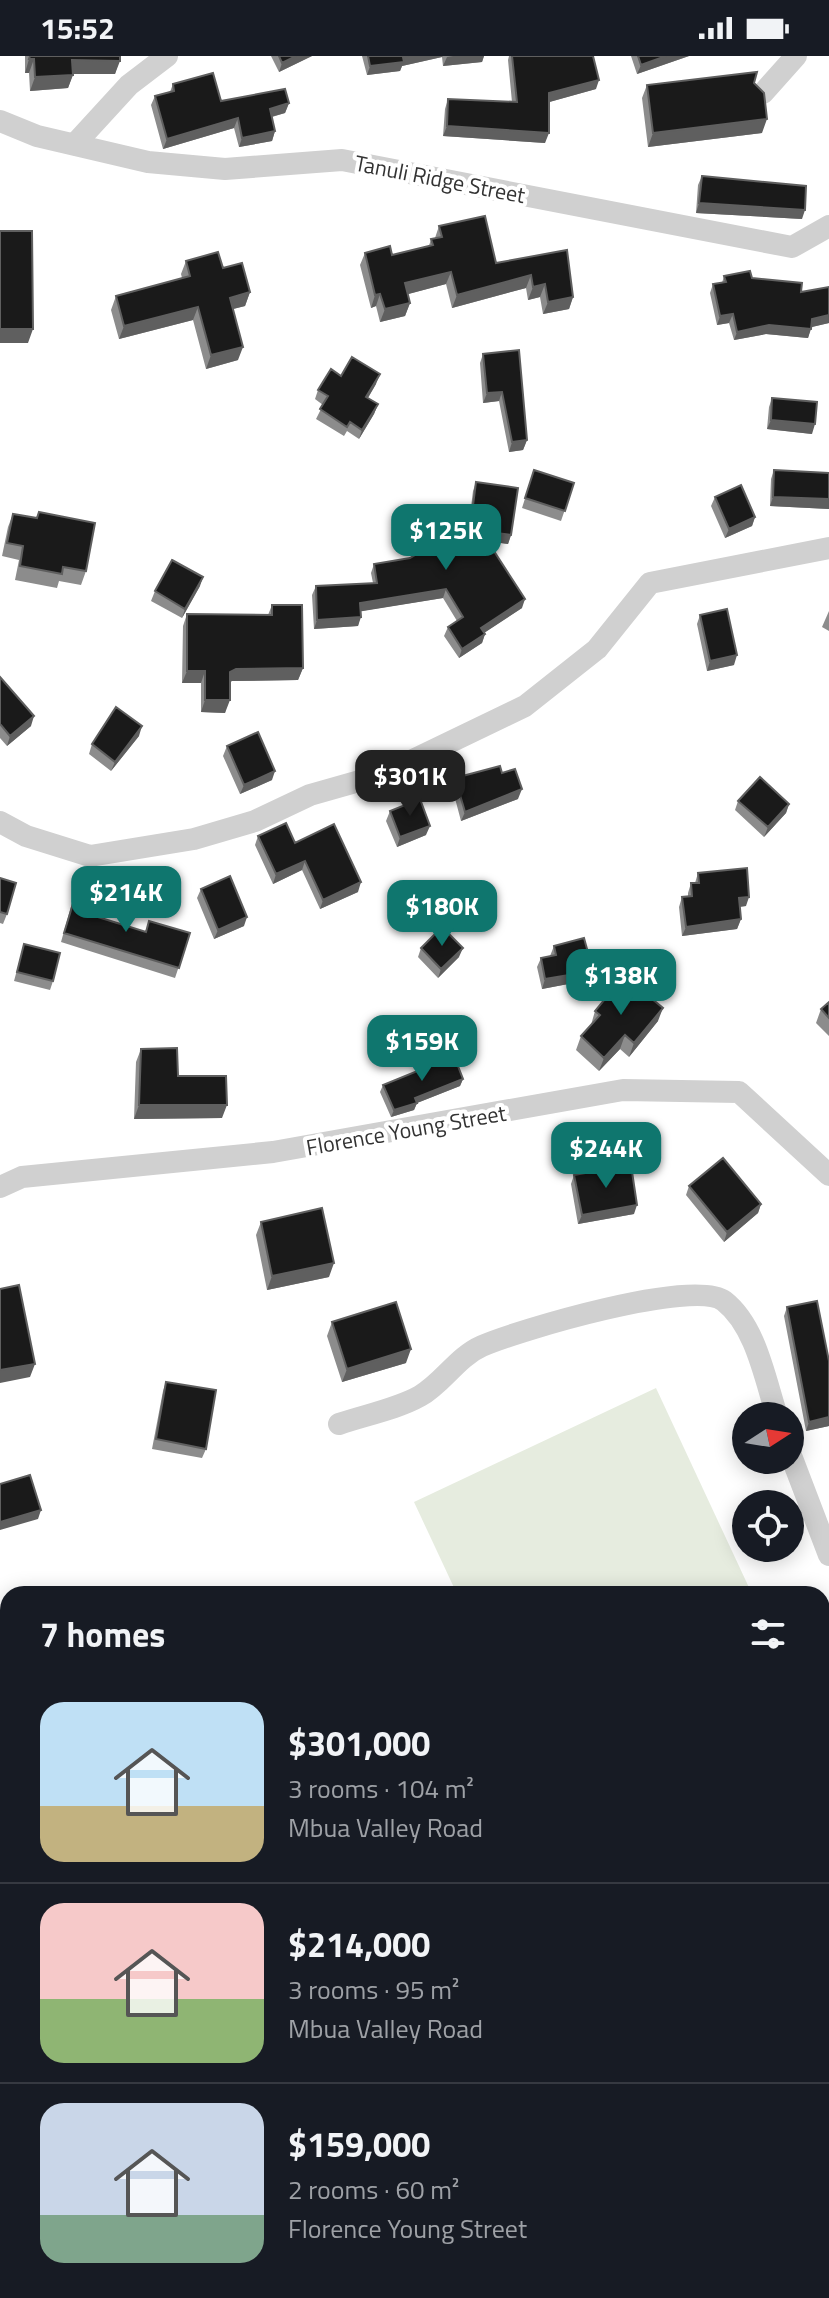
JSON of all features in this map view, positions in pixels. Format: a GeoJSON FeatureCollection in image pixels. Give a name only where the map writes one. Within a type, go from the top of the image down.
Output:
{"type":"FeatureCollection","features":[{"type":"Feature","properties":{"kind":"street"},"geometry":{"type":"LineString","coordinates":[[74,145],[129,85],[167,56]]}},
{"type":"Feature","properties":{"kind":"street"},"geometry":{"type":"LineString","coordinates":[[763,93],[796,56]]}},
{"type":"Feature","properties":{"kind":"street","name":"Tanuli Ridge Street"},"geometry":{"type":"LineString","coordinates":[[0,121],[37,136],[148,162],[225,169],[342,160],[792,247],[829,226]]}},
{"type":"Feature","properties":{"kind":"street"},"geometry":{"type":"LineString","coordinates":[[0,822],[26,836],[90,856],[194,839],[255,821],[310,795],[384,774],[525,706],[597,649],[650,583],[829,548]]}},
{"type":"Feature","properties":{"kind":"street","name":"Florence Young Street"},"geometry":{"type":"LineString","coordinates":[[0,1187],[22,1177],[273,1152],[623,1090],[739,1092],[829,1175]]}},
{"type":"Feature","properties":{"kind":"street"},"geometry":{"type":"LineString","coordinates":[[339,1424],[421,1396],[480,1347],[583,1315],[659,1298],[699,1293],[723,1300],[747,1328],[772,1402]]}},
{"type":"Feature","properties":{"kind":"street"},"geometry":{"type":"LineString","coordinates":[[798,1474],[829,1555]]}},
{"type":"Feature","properties":{"kind":"shaded area"},"geometry":{"type":"Polygon","coordinates":[[[656,1388],[732,1551],[732,1562],[737,1562],[748,1586],[453,1586],[414,1502],[656,1388]]]}},
{"type":"Feature","properties":{"kind":"building"},"geometry":{"type":"Polygon","coordinates":[[[30,56],[120,56],[120,61],[72,60],[73,75],[35,77],[34,59],[29,59],[30,56]]]}},
{"type":"Feature","properties":{"kind":"building"},"geometry":{"type":"Polygon","coordinates":[[[279,56],[296,56],[282,63],[279,56]]]}},
{"type":"Feature","properties":{"kind":"building"},"geometry":{"type":"Polygon","coordinates":[[[368,56],[408,56],[403,57],[404,62],[370,66],[368,56]]]}},
{"type":"Feature","properties":{"kind":"building"},"geometry":{"type":"Polygon","coordinates":[[[512,56],[593,56],[599,80],[549,93],[549,133],[447,126],[448,99],[517,102],[512,56]]]}},
{"type":"Feature","properties":{"kind":"building"},"geometry":{"type":"Polygon","coordinates":[[[638,56],[666,56],[641,65],[638,56]]]}},
{"type":"Feature","properties":{"kind":"building"},"geometry":{"type":"Polygon","coordinates":[[[757,72],[754,83],[764,93],[767,119],[653,133],[647,85],[757,72]]]}},
{"type":"Feature","properties":{"kind":"building"},"geometry":{"type":"Polygon","coordinates":[[[213,73],[221,101],[285,89],[289,103],[270,109],[275,131],[242,138],[238,118],[167,139],[155,96],[174,91],[173,84],[213,73]]]}},
{"type":"Feature","properties":{"kind":"building"},"geometry":{"type":"Polygon","coordinates":[[[702,176],[806,186],[805,210],[699,203],[702,176]]]}},
{"type":"Feature","properties":{"kind":"building"},"geometry":{"type":"Polygon","coordinates":[[[485,216],[496,263],[567,250],[573,297],[548,302],[545,284],[533,287],[531,275],[457,295],[451,272],[405,283],[410,303],[385,309],[380,294],[375,295],[365,253],[390,246],[392,255],[433,245],[431,239],[442,237],[439,226],[485,216]]]}},
{"type":"Feature","properties":{"kind":"building"},"geometry":{"type":"Polygon","coordinates":[[[0,231],[32,231],[33,329],[0,329],[0,231]]]}},
{"type":"Feature","properties":{"kind":"building"},"geometry":{"type":"Polygon","coordinates":[[[218,252],[223,268],[242,263],[250,292],[230,298],[243,347],[211,355],[198,307],[124,326],[116,296],[190,276],[186,261],[218,252]]]}},
{"type":"Feature","properties":{"kind":"building"},"geometry":{"type":"Polygon","coordinates":[[[750,271],[752,278],[802,283],[801,292],[829,287],[829,315],[812,319],[811,329],[769,325],[737,332],[733,314],[720,316],[713,284],[726,282],[724,276],[750,271]]]}},
{"type":"Feature","properties":{"kind":"building"},"geometry":{"type":"Polygon","coordinates":[[[519,350],[527,440],[512,442],[502,392],[487,393],[483,354],[519,350]]]}},
{"type":"Feature","properties":{"kind":"building"},"geometry":{"type":"Polygon","coordinates":[[[352,357],[380,374],[366,397],[378,404],[362,430],[350,422],[347,427],[320,409],[328,396],[318,390],[331,369],[341,376],[352,357]]]}},
{"type":"Feature","properties":{"kind":"building"},"geometry":{"type":"Polygon","coordinates":[[[772,398],[817,402],[815,424],[771,420],[772,398]]]}},
{"type":"Feature","properties":{"kind":"building"},"geometry":{"type":"Polygon","coordinates":[[[534,470],[574,483],[565,511],[525,498],[534,470]]]}},
{"type":"Feature","properties":{"kind":"building"},"geometry":{"type":"Polygon","coordinates":[[[774,470],[829,473],[829,499],[773,497],[774,470]]]}},
{"type":"Feature","properties":{"kind":"building"},"geometry":{"type":"Polygon","coordinates":[[[476,482],[518,488],[511,535],[481,531],[525,599],[481,628],[485,634],[462,649],[448,627],[463,617],[446,589],[360,603],[361,617],[317,620],[316,586],[377,583],[374,564],[410,558],[471,521],[476,482]]]}},
{"type":"Feature","properties":{"kind":"building"},"geometry":{"type":"Polygon","coordinates":[[[741,485],[755,517],[729,529],[715,497],[741,485]]]}},
{"type":"Feature","properties":{"kind":"building"},"geometry":{"type":"Polygon","coordinates":[[[39,512],[95,523],[86,571],[63,567],[62,574],[20,566],[23,546],[7,543],[13,514],[37,518],[39,512]]]}},
{"type":"Feature","properties":{"kind":"building"},"geometry":{"type":"Polygon","coordinates":[[[172,560],[203,577],[185,609],[155,591],[172,560]]]}},
{"type":"Feature","properties":{"kind":"building"},"geometry":{"type":"Polygon","coordinates":[[[272,605],[302,605],[303,668],[236,669],[230,672],[230,700],[205,700],[205,671],[187,671],[187,614],[272,615],[272,605]]]}},
{"type":"Feature","properties":{"kind":"building"},"geometry":{"type":"Polygon","coordinates":[[[727,609],[737,655],[710,661],[700,615],[727,609]]]}},
{"type":"Feature","properties":{"kind":"building"},"geometry":{"type":"Polygon","coordinates":[[[0,677],[34,716],[10,736],[0,724],[0,677]]]}},
{"type":"Feature","properties":{"kind":"building"},"geometry":{"type":"Polygon","coordinates":[[[116,707],[142,726],[115,762],[92,744],[116,707]]]}},
{"type":"Feature","properties":{"kind":"building"},"geometry":{"type":"Polygon","coordinates":[[[258,732],[275,771],[244,785],[227,746],[258,732]]]}},
{"type":"Feature","properties":{"kind":"building"},"geometry":{"type":"Polygon","coordinates":[[[500,766],[502,773],[515,769],[522,789],[465,812],[455,778],[500,766]]]}},
{"type":"Feature","properties":{"kind":"building"},"geometry":{"type":"Polygon","coordinates":[[[760,777],[789,804],[768,827],[738,801],[760,777]]]}},
{"type":"Feature","properties":{"kind":"building"},"geometry":{"type":"Polygon","coordinates":[[[420,799],[430,826],[400,837],[390,811],[420,799]]]}},
{"type":"Feature","properties":{"kind":"building"},"geometry":{"type":"Polygon","coordinates":[[[286,823],[295,843],[334,824],[361,882],[323,900],[305,861],[276,874],[258,836],[286,823]]]}},
{"type":"Feature","properties":{"kind":"building"},"geometry":{"type":"Polygon","coordinates":[[[747,868],[749,897],[739,898],[741,919],[686,927],[682,897],[692,896],[691,883],[699,883],[698,873],[747,868]]]}},
{"type":"Feature","properties":{"kind":"building"},"geometry":{"type":"Polygon","coordinates":[[[230,876],[247,917],[218,930],[201,889],[230,876]]]}},
{"type":"Feature","properties":{"kind":"building"},"geometry":{"type":"Polygon","coordinates":[[[0,878],[16,883],[7,914],[0,912],[0,878]]]}},
{"type":"Feature","properties":{"kind":"building"},"geometry":{"type":"Polygon","coordinates":[[[76,894],[103,902],[98,917],[146,932],[149,921],[190,933],[179,968],[64,933],[76,894]]]}},
{"type":"Feature","properties":{"kind":"building"},"geometry":{"type":"Polygon","coordinates":[[[442,927],[463,948],[441,969],[421,948],[442,927]]]}},
{"type":"Feature","properties":{"kind":"building"},"geometry":{"type":"Polygon","coordinates":[[[584,938],[593,971],[545,979],[541,958],[556,955],[554,946],[584,938]]]}},
{"type":"Feature","properties":{"kind":"building"},"geometry":{"type":"Polygon","coordinates":[[[24,944],[60,953],[53,981],[17,972],[24,944]]]}},
{"type":"Feature","properties":{"kind":"building"},"geometry":{"type":"Polygon","coordinates":[[[624,976],[663,1008],[634,1043],[625,1035],[604,1058],[581,1036],[600,1015],[595,1011],[624,976]]]}},
{"type":"Feature","properties":{"kind":"building"},"geometry":{"type":"Polygon","coordinates":[[[829,1002],[829,1018],[821,1009],[829,1002]]]}},
{"type":"Feature","properties":{"kind":"building"},"geometry":{"type":"Polygon","coordinates":[[[177,1048],[178,1076],[226,1076],[227,1105],[139,1105],[141,1049],[177,1048]]]}},
{"type":"Feature","properties":{"kind":"building"},"geometry":{"type":"Polygon","coordinates":[[[454,1056],[463,1079],[415,1098],[417,1103],[394,1110],[383,1085],[454,1056]]]}},
{"type":"Feature","properties":{"kind":"building"},"geometry":{"type":"Polygon","coordinates":[[[723,1158],[761,1204],[727,1232],[689,1186],[723,1158]]]}},
{"type":"Feature","properties":{"kind":"building"},"geometry":{"type":"Polygon","coordinates":[[[631,1165],[637,1205],[582,1215],[574,1175],[631,1165]]]}},
{"type":"Feature","properties":{"kind":"building"},"geometry":{"type":"Polygon","coordinates":[[[322,1208],[334,1263],[272,1276],[261,1222],[322,1208]]]}},
{"type":"Feature","properties":{"kind":"building"},"geometry":{"type":"Polygon","coordinates":[[[19,1285],[35,1364],[0,1370],[0,1289],[19,1285]]]}},
{"type":"Feature","properties":{"kind":"building"},"geometry":{"type":"Polygon","coordinates":[[[817,1301],[829,1361],[829,1417],[809,1422],[787,1307],[817,1301]]]}},
{"type":"Feature","properties":{"kind":"building"},"geometry":{"type":"Polygon","coordinates":[[[396,1302],[411,1349],[347,1369],[332,1322],[396,1302]]]}},
{"type":"Feature","properties":{"kind":"building"},"geometry":{"type":"Polygon","coordinates":[[[166,1382],[216,1390],[206,1449],[156,1439],[166,1382]]]}},
{"type":"Feature","properties":{"kind":"building"},"geometry":{"type":"Polygon","coordinates":[[[30,1475],[41,1510],[0,1522],[0,1484],[30,1475]]]}}]}
